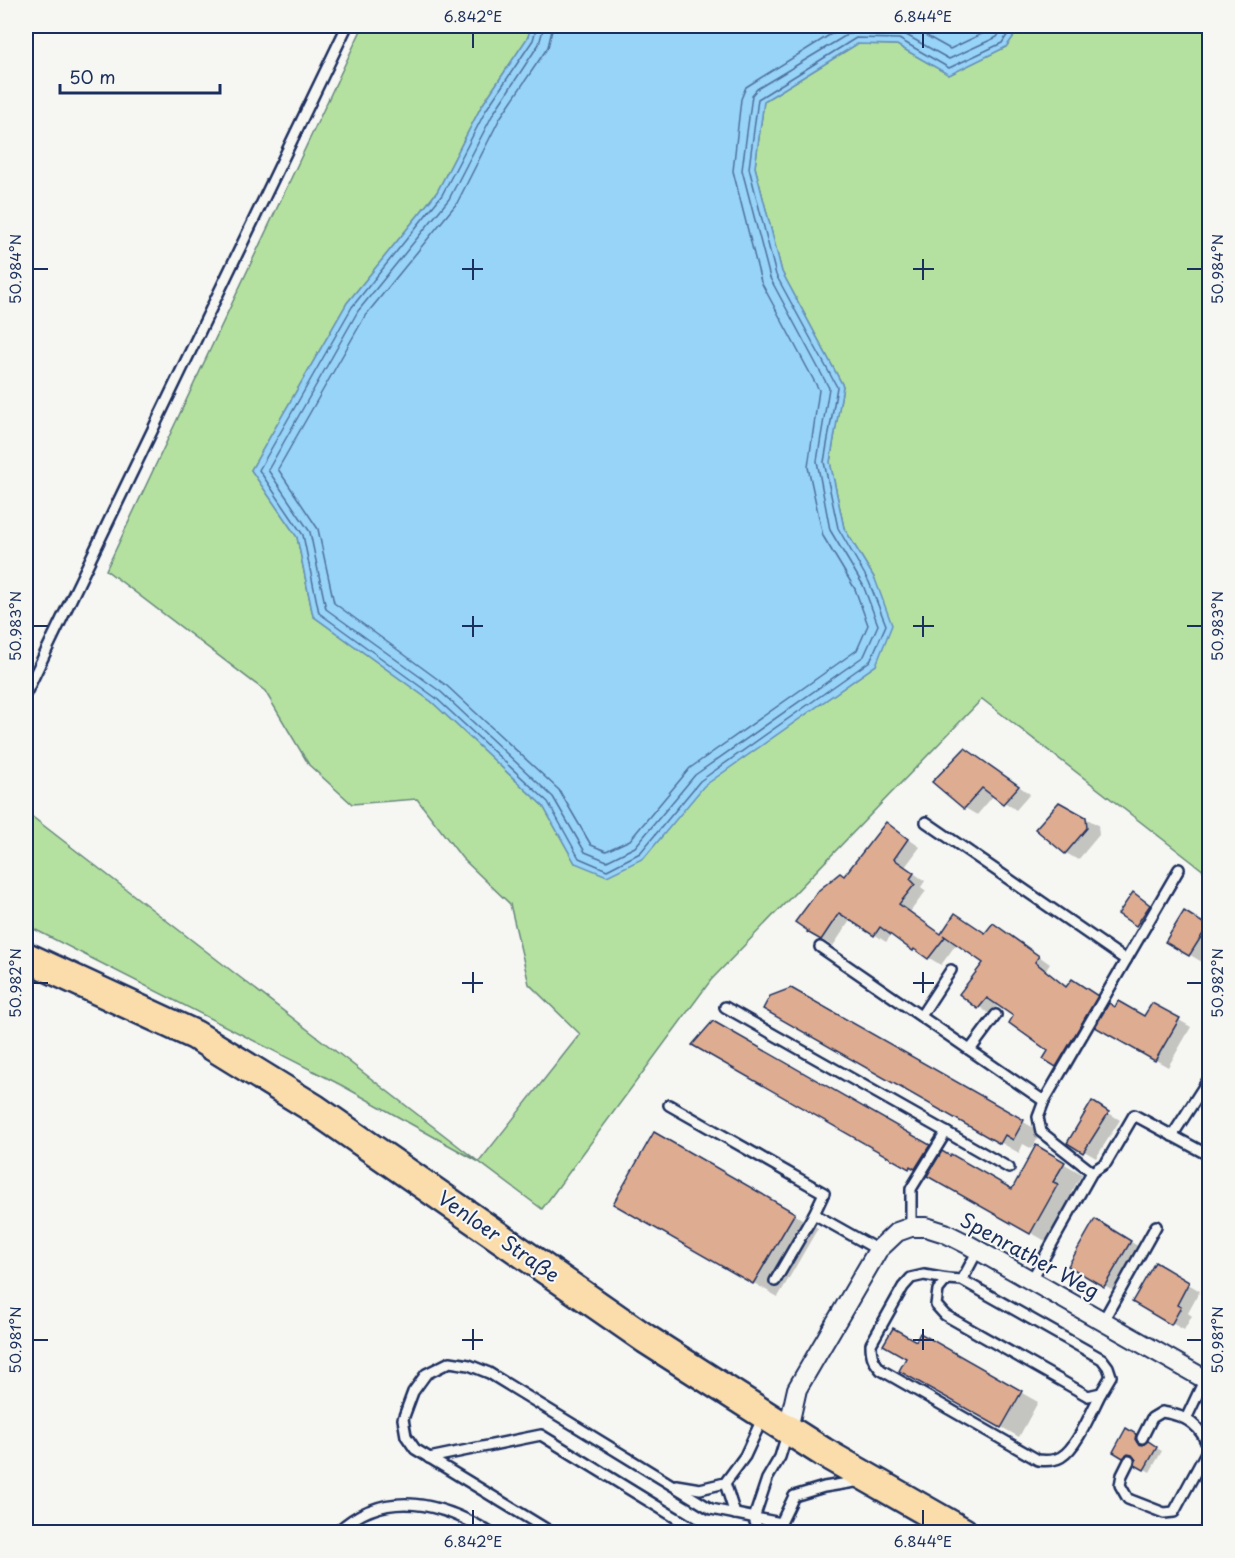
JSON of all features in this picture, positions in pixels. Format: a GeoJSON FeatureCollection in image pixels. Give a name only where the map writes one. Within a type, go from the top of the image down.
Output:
{"type":"FeatureCollection","features":[{"type":"Feature","properties":{"kind":"main road","name":"Venloer Straße"},"geometry":{"type":"LineString","coordinates":[[26,957],[195,1035],[305,1103],[646,1339],[788,1430],[963,1533]]}},
{"type":"Feature","properties":{"kind":"street"},"geometry":{"type":"LineString","coordinates":[[788,1430],[797,1389],[878,1250],[897,1232],[911,1227]]}},
{"type":"Feature","properties":{"kind":"street","name":"Spenrather Weg"},"geometry":{"type":"LineString","coordinates":[[911,1227],[926,1227],[945,1233],[1102,1321],[1208,1376]]}},
{"type":"Feature","properties":{"kind":"lane"},"geometry":{"type":"LineString","coordinates":[[26,693],[347,26]]}},
{"type":"Feature","properties":{"kind":"lane"},"geometry":{"type":"LineString","coordinates":[[926,822],[1126,960]]}},
{"type":"Feature","properties":{"kind":"lane"},"geometry":{"type":"LineString","coordinates":[[1092,1172],[1041,1132],[1038,1117],[1044,1101],[1179,869]]}},
{"type":"Feature","properties":{"kind":"lane"},"geometry":{"type":"LineString","coordinates":[[820,948],[1044,1101]]}},
{"type":"Feature","properties":{"kind":"lane"},"geometry":{"type":"LineString","coordinates":[[921,1016],[951,970]]}},
{"type":"Feature","properties":{"kind":"lane"},"geometry":{"type":"LineString","coordinates":[[725,1007],[1009,1168]]}},
{"type":"Feature","properties":{"kind":"lane"},"geometry":{"type":"LineString","coordinates":[[970,1050],[996,1015]]}},
{"type":"Feature","properties":{"kind":"lane"},"geometry":{"type":"LineString","coordinates":[[1172,1136],[1209,1077]]}},
{"type":"Feature","properties":{"kind":"lane"},"geometry":{"type":"LineString","coordinates":[[669,1105],[824,1193],[775,1281]]}},
{"type":"Feature","properties":{"kind":"lane"},"geometry":{"type":"LineString","coordinates":[[1031,1281],[1092,1172],[1106,1163],[1134,1115],[1209,1156]]}},
{"type":"Feature","properties":{"kind":"lane"},"geometry":{"type":"LineString","coordinates":[[911,1227],[911,1189],[946,1132]]}},
{"type":"Feature","properties":{"kind":"lane"},"geometry":{"type":"LineString","coordinates":[[814,1214],[878,1250]]}},
{"type":"Feature","properties":{"kind":"lane"},"geometry":{"type":"LineString","coordinates":[[1102,1321],[1156,1226]]}},
{"type":"Feature","properties":{"kind":"lane"},"geometry":{"type":"LineString","coordinates":[[962,1280],[978,1250]]}},
{"type":"Feature","properties":{"kind":"lane"},"geometry":{"type":"LineString","coordinates":[[924,1275],[962,1280],[1102,1359],[1108,1367],[1111,1376],[1069,1450],[1059,1458],[1049,1461],[1038,1460],[881,1370],[873,1362],[872,1344],[903,1287],[911,1278],[924,1275]]}},
{"type":"Feature","properties":{"kind":"lane"},"geometry":{"type":"LineString","coordinates":[[947,1279],[938,1290],[936,1305],[945,1315],[1088,1396],[1101,1393]]}},
{"type":"Feature","properties":{"kind":"lane"},"geometry":{"type":"LineString","coordinates":[[551,1533],[415,1449],[406,1436],[403,1419],[413,1392],[426,1374],[450,1362],[469,1365],[489,1373],[711,1509],[754,1518],[783,1528],[794,1496],[824,1487],[870,1480]]}},
{"type":"Feature","properties":{"kind":"lane"},"geometry":{"type":"LineString","coordinates":[[1186,1419],[1208,1376]]}},
{"type":"Feature","properties":{"kind":"lane"},"geometry":{"type":"LineString","coordinates":[[1129,1461],[1120,1485],[1128,1499],[1164,1513],[1174,1512],[1208,1449],[1205,1437],[1196,1425],[1186,1419],[1176,1414],[1162,1412],[1152,1418],[1142,1438]]}},
{"type":"Feature","properties":{"kind":"lane"},"geometry":{"type":"LineString","coordinates":[[669,1483],[700,1489],[725,1483],[745,1456],[764,1414]]}},
{"type":"Feature","properties":{"kind":"lane"},"geometry":{"type":"LineString","coordinates":[[758,1533],[754,1518],[767,1479],[780,1457],[788,1430]]}},
{"type":"Feature","properties":{"kind":"lane"},"geometry":{"type":"LineString","coordinates":[[429,1458],[541,1435],[699,1533]]}},
{"type":"Feature","properties":{"kind":"lane"},"geometry":{"type":"LineString","coordinates":[[725,1483],[735,1514]]}},
{"type":"Feature","properties":{"kind":"lane"},"geometry":{"type":"LineString","coordinates":[[337,1533],[345,1525],[370,1512],[400,1504],[432,1506],[470,1521],[489,1533]]}},
{"type":"Feature","properties":{"kind":"green space"},"geometry":{"type":"Polygon","coordinates":[[[363,26],[531,26],[528,37],[481,107],[437,192],[347,303],[251,470],[297,537],[313,616],[432,702],[543,806],[575,863],[644,858],[703,786],[876,665],[875,579],[844,528],[830,462],[843,386],[782,272],[755,167],[764,101],[857,44],[897,45],[949,75],[1006,47],[1021,26],[1209,26],[1209,875],[982,699],[711,980],[542,1209],[479,1162],[580,1034],[529,984],[510,904],[462,858],[417,799],[352,804],[309,765],[265,691],[106,570],[363,26]]]}},
{"type":"Feature","properties":{"kind":"green space"},"geometry":{"type":"Polygon","coordinates":[[[26,812],[479,1162],[341,1085],[26,925],[26,812]]]}},
{"type":"Feature","properties":{"kind":"water"},"geometry":{"type":"Polygon","coordinates":[[[531,26],[1021,26],[1006,47],[949,75],[897,45],[857,44],[764,101],[755,167],[782,272],[843,386],[830,462],[844,528],[875,579],[892,625],[876,665],[704,786],[644,858],[607,876],[575,863],[543,806],[432,702],[313,616],[297,537],[251,470],[347,303],[437,192],[481,107],[528,37],[531,26]]]}},
{"type":"Feature","properties":{"kind":"building"},"geometry":{"type":"Polygon","coordinates":[[[965,748],[1019,786],[1003,804],[982,788],[964,809],[932,782],[965,748]]]}},
{"type":"Feature","properties":{"kind":"building"},"geometry":{"type":"Polygon","coordinates":[[[1059,802],[1086,817],[1087,828],[1065,854],[1035,829],[1059,802]]]}},
{"type":"Feature","properties":{"kind":"building"},"geometry":{"type":"Polygon","coordinates":[[[886,822],[908,839],[894,859],[914,873],[910,879],[915,884],[899,904],[941,934],[955,913],[985,933],[993,923],[1039,956],[1035,962],[1066,987],[1072,979],[1098,996],[1056,1067],[1043,1059],[1048,1051],[1009,1023],[1013,1016],[987,998],[978,1009],[959,994],[983,963],[943,935],[945,937],[928,959],[880,927],[874,936],[839,913],[821,940],[795,922],[819,890],[840,873],[844,876],[886,822]]]}},
{"type":"Feature","properties":{"kind":"building"},"geometry":{"type":"Polygon","coordinates":[[[1133,892],[1150,905],[1136,926],[1118,914],[1133,892]]]}},
{"type":"Feature","properties":{"kind":"building"},"geometry":{"type":"Polygon","coordinates":[[[1184,911],[1208,926],[1189,956],[1165,942],[1184,911]]]}},
{"type":"Feature","properties":{"kind":"building"},"geometry":{"type":"Polygon","coordinates":[[[791,988],[1024,1120],[1013,1140],[1005,1135],[1000,1144],[763,1009],[770,996],[791,988]]]}},
{"type":"Feature","properties":{"kind":"building"},"geometry":{"type":"Polygon","coordinates":[[[1118,1001],[1144,1016],[1152,1003],[1180,1018],[1155,1061],[1095,1027],[1109,1003],[1115,1007],[1118,1001]]]}},
{"type":"Feature","properties":{"kind":"building"},"geometry":{"type":"Polygon","coordinates":[[[713,1021],[930,1145],[915,1169],[910,1166],[909,1169],[692,1045],[713,1021]]]}},
{"type":"Feature","properties":{"kind":"building"},"geometry":{"type":"Polygon","coordinates":[[[1092,1101],[1109,1112],[1083,1153],[1067,1143],[1092,1101]]]}},
{"type":"Feature","properties":{"kind":"building"},"geometry":{"type":"Polygon","coordinates":[[[654,1132],[795,1213],[753,1284],[613,1204],[654,1132]]]}},
{"type":"Feature","properties":{"kind":"building"},"geometry":{"type":"Polygon","coordinates":[[[1036,1145],[1065,1162],[1053,1182],[1058,1184],[1030,1234],[927,1176],[942,1151],[1012,1189],[1036,1145]]]}},
{"type":"Feature","properties":{"kind":"building"},"geometry":{"type":"Polygon","coordinates":[[[1095,1219],[1131,1241],[1104,1287],[1068,1266],[1095,1219]]]}},
{"type":"Feature","properties":{"kind":"building"},"geometry":{"type":"Polygon","coordinates":[[[1155,1262],[1189,1282],[1177,1305],[1181,1307],[1171,1325],[1132,1302],[1155,1262]]]}},
{"type":"Feature","properties":{"kind":"building"},"geometry":{"type":"Polygon","coordinates":[[[893,1328],[916,1341],[920,1333],[1022,1391],[1001,1428],[899,1371],[906,1358],[883,1345],[893,1328]]]}},
{"type":"Feature","properties":{"kind":"building"},"geometry":{"type":"Polygon","coordinates":[[[1126,1428],[1136,1434],[1135,1439],[1138,1444],[1143,1445],[1148,1441],[1157,1447],[1144,1470],[1135,1465],[1136,1460],[1132,1455],[1128,1454],[1123,1458],[1113,1452],[1126,1428]]]}}]}
